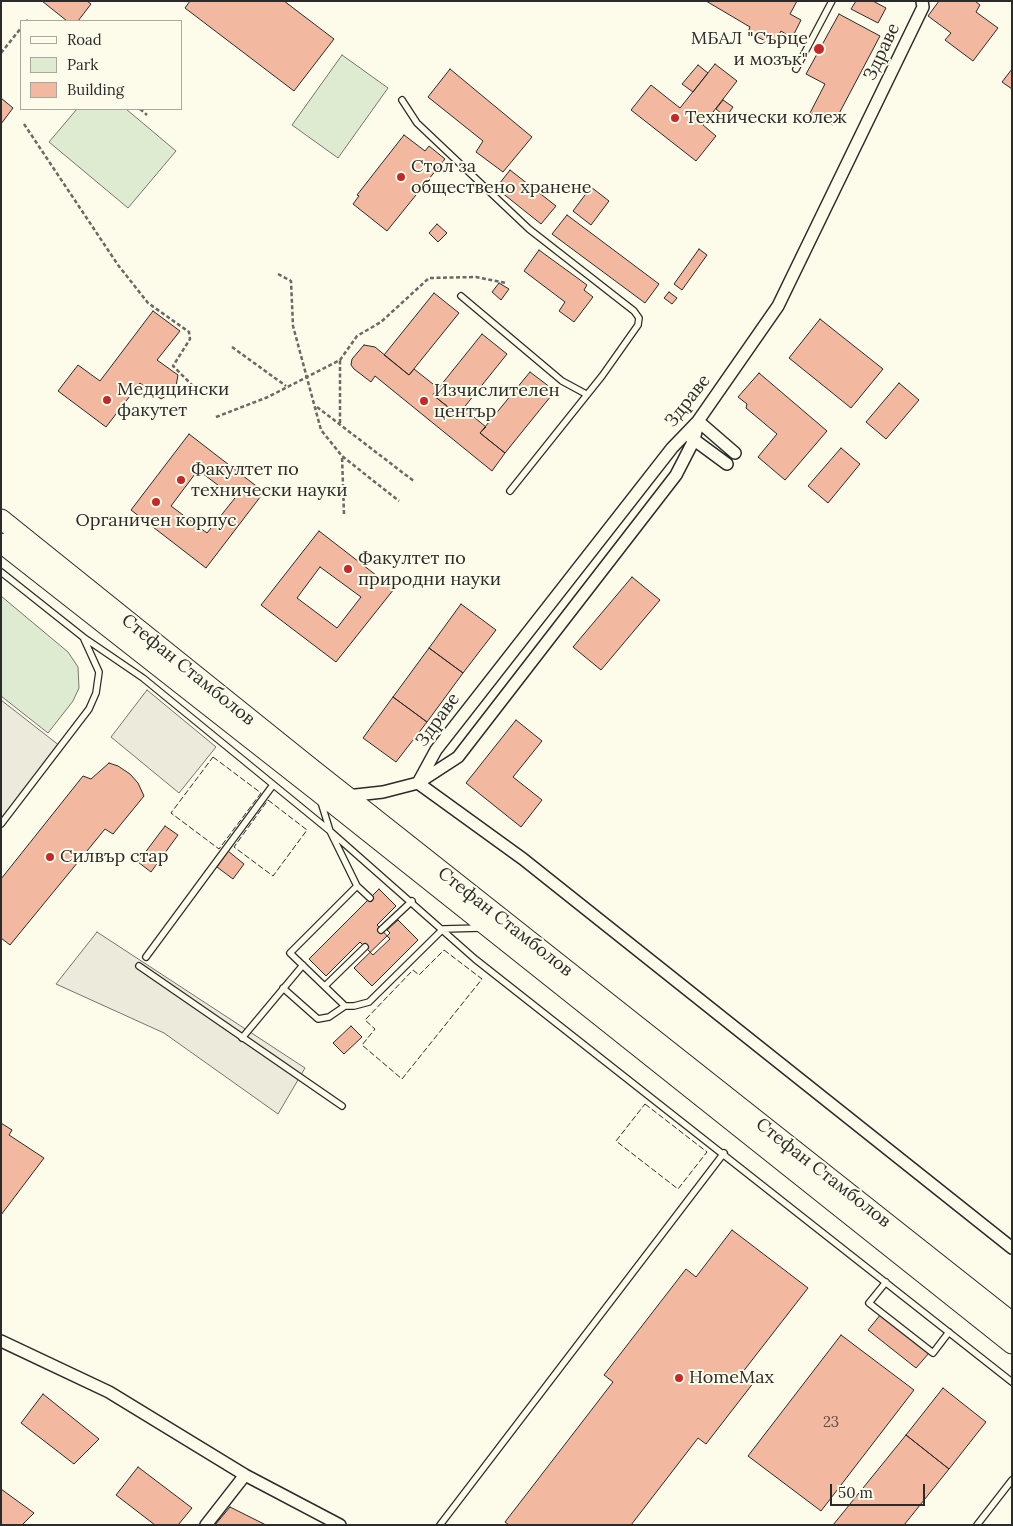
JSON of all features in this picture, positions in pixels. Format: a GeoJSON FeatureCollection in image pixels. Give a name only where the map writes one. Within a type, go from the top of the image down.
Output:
{"type":"FeatureCollection","features":[{"type":"Feature","properties":{"kind":"highway","name":"Стефан Стамболов"},"geometry":{"type":"LineString","coordinates":[[1,519],[347,796],[1012,1322]]}},
{"type":"Feature","properties":{"kind":"highway","name":"Стефан Стамболов"},"geometry":{"type":"LineString","coordinates":[[1,543],[317,790],[487,928],[1012,1344]]}},
{"type":"Feature","properties":{"kind":"street","name":"Здраве"},"geometry":{"type":"LineString","coordinates":[[698,421],[778,306],[923,7],[922,1]]}},
{"type":"Feature","properties":{"kind":"street"},"geometry":{"type":"LineString","coordinates":[[347,796],[383,792],[418,783],[458,757],[676,475],[698,421],[735,453]]}},
{"type":"Feature","properties":{"kind":"street","name":"Здраве"},"geometry":{"type":"LineString","coordinates":[[418,783],[436,750],[672,448],[690,437]]}},
{"type":"Feature","properties":{"kind":"street"},"geometry":{"type":"LineString","coordinates":[[690,437],[727,464]]}},
{"type":"Feature","properties":{"kind":"street"},"geometry":{"type":"LineString","coordinates":[[418,783],[523,859],[1012,1248]]}},
{"type":"Feature","properties":{"kind":"street"},"geometry":{"type":"LineString","coordinates":[[1,1341],[109,1392],[245,1476],[340,1525]]}},
{"type":"Feature","properties":{"kind":"street"},"geometry":{"type":"LineString","coordinates":[[206,1525],[245,1476]]}},
{"type":"Feature","properties":{"kind":"lane"},"geometry":{"type":"LineString","coordinates":[[796,69],[832,1]]}},
{"type":"Feature","properties":{"kind":"lane"},"geometry":{"type":"LineString","coordinates":[[402,100],[417,123],[529,229],[634,311],[638,318],[638,325],[602,376],[510,491]]}},
{"type":"Feature","properties":{"kind":"lane"},"geometry":{"type":"LineString","coordinates":[[461,296],[562,380],[586,394]]}},
{"type":"Feature","properties":{"kind":"lane"},"geometry":{"type":"LineString","coordinates":[[1,572],[83,637],[143,678],[330,831],[412,901],[475,959],[724,1153],[1012,1382]]}},
{"type":"Feature","properties":{"kind":"lane"},"geometry":{"type":"LineString","coordinates":[[1,824],[89,710],[96,693],[99,672],[83,637]]}},
{"type":"Feature","properties":{"kind":"lane"},"geometry":{"type":"LineString","coordinates":[[146,957],[273,784]]}},
{"type":"Feature","properties":{"kind":"lane"},"geometry":{"type":"LineString","coordinates":[[317,790],[330,831],[357,886],[370,898]]}},
{"type":"Feature","properties":{"kind":"lane"},"geometry":{"type":"LineString","coordinates":[[345,1006],[290,953],[357,886]]}},
{"type":"Feature","properties":{"kind":"lane"},"geometry":{"type":"LineString","coordinates":[[382,930],[412,901]]}},
{"type":"Feature","properties":{"kind":"lane"},"geometry":{"type":"LineString","coordinates":[[387,915],[392,920]]}},
{"type":"Feature","properties":{"kind":"lane"},"geometry":{"type":"LineString","coordinates":[[283,988],[318,1018],[329,1017],[345,1006],[369,1002],[443,929],[487,928]]}},
{"type":"Feature","properties":{"kind":"lane"},"geometry":{"type":"LineString","coordinates":[[325,986],[365,947]]}},
{"type":"Feature","properties":{"kind":"lane"},"geometry":{"type":"LineString","coordinates":[[242,1038],[303,965]]}},
{"type":"Feature","properties":{"kind":"lane"},"geometry":{"type":"LineString","coordinates":[[139,966],[342,1106]]}},
{"type":"Feature","properties":{"kind":"lane"},"geometry":{"type":"LineString","coordinates":[[440,1525],[724,1153]]}},
{"type":"Feature","properties":{"kind":"lane"},"geometry":{"type":"LineString","coordinates":[[886,1282],[869,1303],[933,1353],[949,1332]]}},
{"type":"Feature","properties":{"kind":"lane"},"geometry":{"type":"LineString","coordinates":[[977,1525],[1012,1480]]}},
{"type":"Feature","properties":{"kind":"path"},"geometry":{"type":"LineString","coordinates":[[1,53],[20,29]]}},
{"type":"Feature","properties":{"kind":"path"},"geometry":{"type":"LineString","coordinates":[[141,110],[147,115]]}},
{"type":"Feature","properties":{"kind":"path"},"geometry":{"type":"LineString","coordinates":[[24,124],[118,265],[148,303],[189,332],[190,339],[173,366],[197,390]]}},
{"type":"Feature","properties":{"kind":"path"},"geometry":{"type":"LineString","coordinates":[[278,274],[291,281],[293,326],[321,430],[342,456],[399,501]]}},
{"type":"Feature","properties":{"kind":"path"},"geometry":{"type":"LineString","coordinates":[[216,417],[268,398],[286,386],[340,360],[357,336],[381,322],[429,278],[476,277],[506,283]]}},
{"type":"Feature","properties":{"kind":"path"},"geometry":{"type":"LineString","coordinates":[[232,347],[286,386]]}},
{"type":"Feature","properties":{"kind":"path"},"geometry":{"type":"LineString","coordinates":[[340,360],[340,424]]}},
{"type":"Feature","properties":{"kind":"path"},"geometry":{"type":"LineString","coordinates":[[315,406],[415,482]]}},
{"type":"Feature","properties":{"kind":"path"},"geometry":{"type":"LineString","coordinates":[[342,456],[344,514]]}},
{"type":"Feature","properties":{"kind":"green space"},"geometry":{"type":"Polygon","coordinates":[[[342,55],[388,88],[338,158],[292,125],[342,55]]]}},
{"type":"Feature","properties":{"kind":"green space"},"geometry":{"type":"Polygon","coordinates":[[[76,110],[127,110],[176,151],[128,208],[49,142],[76,110]]]}},
{"type":"Feature","properties":{"kind":"green space"},"geometry":{"type":"Polygon","coordinates":[[[1,596],[68,652],[78,667],[79,688],[73,701],[48,733],[1,696],[1,596]]]}},
{"type":"Feature","properties":{"kind":"shaded area"},"geometry":{"type":"Polygon","coordinates":[[[147,690],[216,747],[179,793],[111,737],[147,690]]]}},
{"type":"Feature","properties":{"kind":"shaded area"},"geometry":{"type":"Polygon","coordinates":[[[1,700],[60,746],[1,822],[1,700]]]}},
{"type":"Feature","properties":{"kind":"shaded area"},"geometry":{"type":"Polygon","coordinates":[[[97,932],[305,1068],[278,1114],[164,1033],[56,984],[97,932]]]}},
{"type":"Feature","properties":{"kind":"building"},"geometry":{"type":"Polygon","coordinates":[[[42,1],[87,1],[91,4],[79,20],[66,20],[42,1]]]}},
{"type":"Feature","properties":{"kind":"building"},"geometry":{"type":"Polygon","coordinates":[[[190,1],[284,1],[334,39],[294,91],[185,8],[190,1]]]}},
{"type":"Feature","properties":{"kind":"building"},"geometry":{"type":"Polygon","coordinates":[[[706,1],[797,1],[790,14],[801,20],[792,38],[781,31],[773,45],[748,32],[750,27],[706,1]]]}},
{"type":"Feature","properties":{"kind":"building"},"geometry":{"type":"Polygon","coordinates":[[[856,1],[873,1],[886,8],[878,23],[851,9],[856,1]]]}},
{"type":"Feature","properties":{"kind":"building"},"geometry":{"type":"Polygon","coordinates":[[[939,1],[975,1],[980,5],[976,12],[998,28],[973,61],[945,40],[951,33],[928,16],[939,1]]]}},
{"type":"Feature","properties":{"kind":"building"},"geometry":{"type":"Polygon","coordinates":[[[839,14],[880,36],[833,125],[810,113],[825,84],[806,74],[839,14]]]}},
{"type":"Feature","properties":{"kind":"building","name":"Технически колеж"},"geometry":{"type":"Polygon","coordinates":[[[715,64],[737,81],[703,125],[716,136],[696,161],[631,110],[651,85],[680,108],[715,64]]]}},
{"type":"Feature","properties":{"kind":"building"},"geometry":{"type":"Polygon","coordinates":[[[698,65],[708,73],[693,92],[682,84],[698,65]]]}},
{"type":"Feature","properties":{"kind":"building"},"geometry":{"type":"Polygon","coordinates":[[[450,69],[532,137],[503,172],[476,152],[483,141],[428,97],[450,69]]]}},
{"type":"Feature","properties":{"kind":"building"},"geometry":{"type":"Polygon","coordinates":[[[1012,69],[1012,89],[1002,82],[1012,69]]]}},
{"type":"Feature","properties":{"kind":"building"},"geometry":{"type":"Polygon","coordinates":[[[1,98],[13,108],[1,124],[1,98]]]}},
{"type":"Feature","properties":{"kind":"building"},"geometry":{"type":"Polygon","coordinates":[[[723,100],[733,107],[726,117],[716,109],[723,100]]]}},
{"type":"Feature","properties":{"kind":"building","name":"Стол за обществено хранене"},"geometry":{"type":"Polygon","coordinates":[[[404,135],[425,151],[429,146],[445,159],[387,231],[353,204],[359,196],[357,195],[404,135]]]}},
{"type":"Feature","properties":{"kind":"building"},"geometry":{"type":"Polygon","coordinates":[[[510,170],[556,206],[541,224],[496,188],[510,170]]]}},
{"type":"Feature","properties":{"kind":"building"},"geometry":{"type":"Polygon","coordinates":[[[591,187],[609,201],[591,225],[573,211],[591,187]]]}},
{"type":"Feature","properties":{"kind":"building"},"geometry":{"type":"Polygon","coordinates":[[[567,215],[659,284],[645,303],[552,234],[567,215]]]}},
{"type":"Feature","properties":{"kind":"building"},"geometry":{"type":"Polygon","coordinates":[[[437,224],[447,233],[438,242],[429,233],[437,224]]]}},
{"type":"Feature","properties":{"kind":"building"},"geometry":{"type":"Polygon","coordinates":[[[699,249],[707,255],[682,290],[674,284],[699,249]]]}},
{"type":"Feature","properties":{"kind":"building"},"geometry":{"type":"Polygon","coordinates":[[[539,250],[587,285],[584,290],[593,297],[574,322],[559,311],[565,302],[524,271],[539,250]]]}},
{"type":"Feature","properties":{"kind":"building"},"geometry":{"type":"Polygon","coordinates":[[[499,283],[509,289],[501,300],[492,292],[499,283]]]}},
{"type":"Feature","properties":{"kind":"building"},"geometry":{"type":"Polygon","coordinates":[[[669,292],[677,298],[672,304],[664,298],[669,292]]]}},
{"type":"Feature","properties":{"kind":"building"},"geometry":{"type":"Polygon","coordinates":[[[434,293],[459,313],[409,375],[384,355],[434,293]]]}},
{"type":"Feature","properties":{"kind":"building"},"geometry":{"type":"Polygon","coordinates":[[[153,311],[180,331],[157,360],[178,375],[176,386],[171,393],[161,399],[140,383],[106,427],[58,391],[78,365],[100,381],[153,311]]]}},
{"type":"Feature","properties":{"kind":"building"},"geometry":{"type":"Polygon","coordinates":[[[820,319],[883,369],[851,408],[789,358],[820,319]]]}},
{"type":"Feature","properties":{"kind":"building"},"geometry":{"type":"Polygon","coordinates":[[[482,334],[507,354],[458,415],[433,395],[482,334]]]}},
{"type":"Feature","properties":{"kind":"building","name":"Изчислителен център"},"geometry":{"type":"Polygon","coordinates":[[[364,345],[375,347],[409,375],[414,369],[438,388],[433,395],[458,415],[463,408],[486,427],[480,433],[505,453],[492,471],[375,376],[371,382],[354,369],[351,365],[352,359],[364,345]]]}},
{"type":"Feature","properties":{"kind":"building"},"geometry":{"type":"Polygon","coordinates":[[[530,372],[555,391],[505,453],[480,433],[530,372]]]}},
{"type":"Feature","properties":{"kind":"building"},"geometry":{"type":"Polygon","coordinates":[[[759,373],[827,431],[785,480],[758,457],[777,434],[746,408],[747,404],[738,397],[759,373]]]}},
{"type":"Feature","properties":{"kind":"building"},"geometry":{"type":"Polygon","coordinates":[[[899,383],[919,400],[886,439],[866,422],[899,383]]]}},
{"type":"Feature","properties":{"kind":"building","name":"Органичен корпус"},"geometry":{"type":"Polygon","coordinates":[[[189,434],[264,492],[206,568],[131,510],[189,434]],[[198,470],[171,506],[207,533],[235,498],[198,470]]]}},
{"type":"Feature","properties":{"kind":"building"},"geometry":{"type":"Polygon","coordinates":[[[841,448],[860,464],[828,503],[808,486],[841,448]]]}},
{"type":"Feature","properties":{"kind":"building"},"geometry":{"type":"Polygon","coordinates":[[[319,531],[394,589],[336,662],[261,605],[319,531]],[[320,567],[297,598],[337,628],[361,597],[320,567]]]}},
{"type":"Feature","properties":{"kind":"building"},"geometry":{"type":"Polygon","coordinates":[[[632,577],[660,600],[601,670],[573,647],[632,577]]]}},
{"type":"Feature","properties":{"kind":"building"},"geometry":{"type":"Polygon","coordinates":[[[461,604],[496,630],[463,673],[429,648],[461,604]]]}},
{"type":"Feature","properties":{"kind":"building"},"geometry":{"type":"Polygon","coordinates":[[[429,648],[463,673],[427,722],[393,697],[429,648]]]}},
{"type":"Feature","properties":{"kind":"building"},"geometry":{"type":"Polygon","coordinates":[[[393,697],[427,722],[396,762],[363,738],[393,697]]]}},
{"type":"Feature","properties":{"kind":"building"},"geometry":{"type":"Polygon","coordinates":[[[516,720],[542,741],[513,777],[542,800],[521,827],[466,783],[516,720]]]}},
{"type":"Feature","properties":{"kind":"building","name":"Силвър стар"},"geometry":{"type":"Polygon","coordinates":[[[109,763],[118,766],[130,774],[138,783],[144,796],[113,834],[105,829],[10,945],[1,938],[1,879],[83,776],[91,779],[109,763]]]}},
{"type":"Feature","properties":{"kind":"building"},"geometry":{"type":"Polygon","coordinates":[[[165,826],[178,835],[151,872],[138,862],[165,826]]]}},
{"type":"Feature","properties":{"kind":"building"},"geometry":{"type":"Polygon","coordinates":[[[228,851],[244,864],[233,879],[217,867],[228,851]]]}},
{"type":"Feature","properties":{"kind":"building"},"geometry":{"type":"Polygon","coordinates":[[[379,889],[396,906],[377,925],[390,939],[373,955],[360,942],[326,976],[309,959],[379,889]]]}},
{"type":"Feature","properties":{"kind":"building"},"geometry":{"type":"Polygon","coordinates":[[[398,920],[418,940],[372,986],[354,968],[390,933],[387,930],[398,920]]]}},
{"type":"Feature","properties":{"kind":"building"},"geometry":{"type":"Polygon","coordinates":[[[351,1026],[362,1037],[344,1054],[333,1043],[351,1026]]]}},
{"type":"Feature","properties":{"kind":"building"},"geometry":{"type":"Polygon","coordinates":[[[1,1123],[12,1130],[9,1135],[44,1158],[1,1215],[1,1123]]]}},
{"type":"Feature","properties":{"kind":"building","name":"HomeMax"},"geometry":{"type":"Polygon","coordinates":[[[732,1230],[808,1288],[742,1373],[754,1382],[706,1444],[698,1438],[631,1525],[509,1525],[505,1522],[613,1382],[604,1375],[686,1269],[696,1277],[732,1230]]]}},
{"type":"Feature","properties":{"kind":"building"},"geometry":{"type":"Polygon","coordinates":[[[881,1314],[929,1353],[916,1368],[868,1330],[881,1314]]]}},
{"type":"Feature","properties":{"kind":"building"},"geometry":{"type":"Polygon","coordinates":[[[841,1335],[914,1390],[821,1511],[748,1456],[841,1335]]]}},
{"type":"Feature","properties":{"kind":"building"},"geometry":{"type":"Polygon","coordinates":[[[943,1388],[986,1422],[949,1469],[906,1435],[943,1388]]]}},
{"type":"Feature","properties":{"kind":"building"},"geometry":{"type":"Polygon","coordinates":[[[43,1394],[99,1439],[74,1464],[21,1423],[43,1394]]]}},
{"type":"Feature","properties":{"kind":"building"},"geometry":{"type":"Polygon","coordinates":[[[906,1435],[949,1469],[904,1525],[833,1525],[906,1435]]]}},
{"type":"Feature","properties":{"kind":"building"},"geometry":{"type":"Polygon","coordinates":[[[138,1467],[192,1508],[178,1525],[155,1525],[116,1495],[138,1467]]]}},
{"type":"Feature","properties":{"kind":"building"},"geometry":{"type":"Polygon","coordinates":[[[1,1489],[34,1513],[22,1525],[1,1525],[1,1489]]]}},
{"type":"Feature","properties":{"kind":"building"},"geometry":{"type":"Polygon","coordinates":[[[230,1507],[266,1525],[215,1525],[230,1507]]]}},
{"type":"Feature","properties":{"kind":"fence"},"geometry":{"type":"LineString","coordinates":[[213,757],[261,793],[219,849],[171,813],[213,757]]}},
{"type":"Feature","properties":{"kind":"fence"},"geometry":{"type":"LineString","coordinates":[[268,800],[307,830],[273,876],[234,847],[268,800]]}},
{"type":"Feature","properties":{"kind":"fence"},"geometry":{"type":"LineString","coordinates":[[444,950],[482,979],[402,1079],[362,1045],[375,1029],[365,1020],[413,970],[419,975],[444,950]]}},
{"type":"Feature","properties":{"kind":"fence"},"geometry":{"type":"LineString","coordinates":[[645,1104],[707,1152],[678,1189],[616,1141],[645,1104]]}},
{"type":"Feature","properties":{"kind":"place","name":"МБАЛ \"Сърце и мозък\""},"geometry":{"type":"Point","coordinates":[819,49]}},
{"type":"Feature","properties":{"kind":"place","name":"Технически колеж"},"geometry":{"type":"Point","coordinates":[675,118]}},
{"type":"Feature","properties":{"kind":"place","name":"Стол за обществено хранене"},"geometry":{"type":"Point","coordinates":[401,177]}},
{"type":"Feature","properties":{"kind":"place","name":"Медицински факутет"},"geometry":{"type":"Point","coordinates":[107,400]}},
{"type":"Feature","properties":{"kind":"place","name":"Изчислителен център"},"geometry":{"type":"Point","coordinates":[424,401]}},
{"type":"Feature","properties":{"kind":"place","name":"Факултет по технически науки"},"geometry":{"type":"Point","coordinates":[181,480]}},
{"type":"Feature","properties":{"kind":"place","name":"Органичен корпус"},"geometry":{"type":"Point","coordinates":[156,502]}},
{"type":"Feature","properties":{"kind":"place","name":"Факултет по природни науки"},"geometry":{"type":"Point","coordinates":[348,569]}},
{"type":"Feature","properties":{"kind":"place","name":"Силвър стар"},"geometry":{"type":"Point","coordinates":[50,857]}},
{"type":"Feature","properties":{"kind":"place","name":"HomeMax"},"geometry":{"type":"Point","coordinates":[679,1378]}}]}
